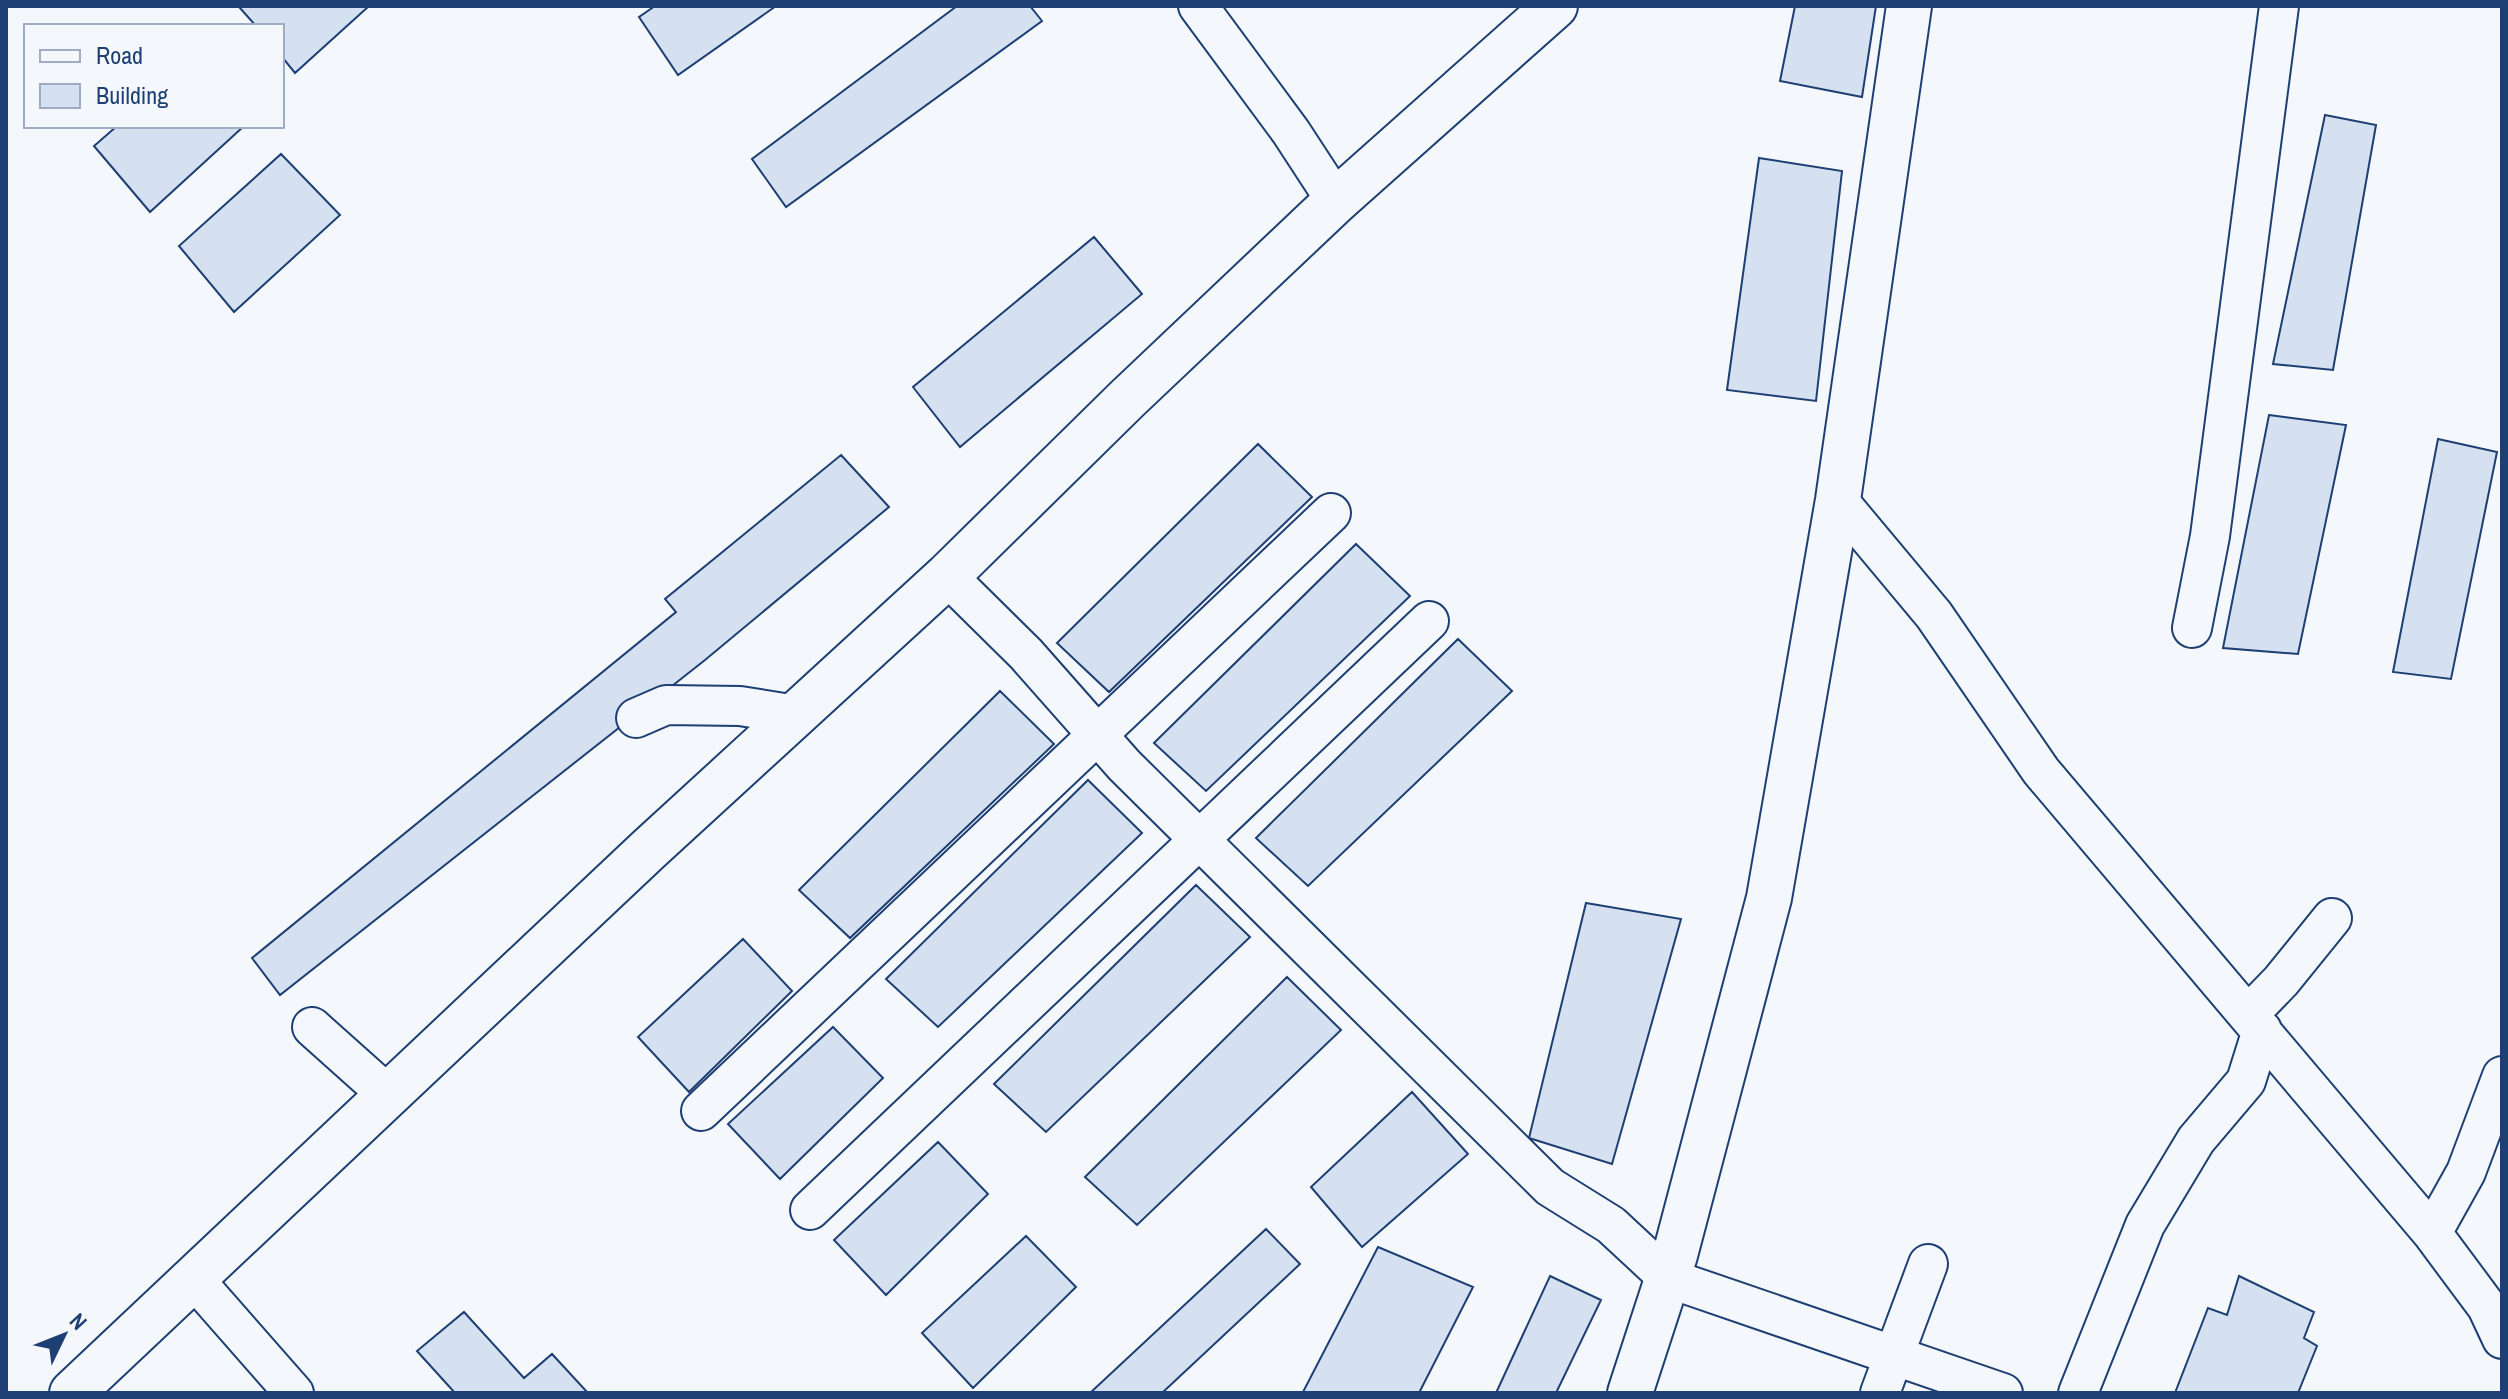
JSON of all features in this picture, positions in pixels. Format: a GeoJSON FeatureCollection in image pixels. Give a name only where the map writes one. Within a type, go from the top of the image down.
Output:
{"type":"FeatureCollection","features":[{"type":"Feature","properties":{"kind":"street"},"geometry":{"type":"LineString","coordinates":[[1198,6],[1291,132],[1336,201]]}},
{"type":"Feature","properties":{"kind":"street"},"geometry":{"type":"LineString","coordinates":[[72,1393],[947,576],[1127,399],[1336,201],[1555,6]]}},
{"type":"Feature","properties":{"kind":"street"},"geometry":{"type":"LineString","coordinates":[[1630,1393],[1668,1278],[1769,898],[1838,500],[1909,6]]}},
{"type":"Feature","properties":{"kind":"street"},"geometry":{"type":"LineString","coordinates":[[2192,628],[2210,536],[2279,6]]}},
{"type":"Feature","properties":{"kind":"street"},"geometry":{"type":"LineString","coordinates":[[1838,500],[1934,615],[2041,771],[2432,1233],[2487,1307],[2502,1339]]}},
{"type":"Feature","properties":{"kind":"street"},"geometry":{"type":"LineString","coordinates":[[701,1111],[1331,513]]}},
{"type":"Feature","properties":{"kind":"street"},"geometry":{"type":"LineString","coordinates":[[947,576],[1026,654],[1124,765],[1550,1187],[1611,1225],[1668,1278],[2003,1393]]}},
{"type":"Feature","properties":{"kind":"street"},"geometry":{"type":"LineString","coordinates":[[810,1210],[1429,621]]}},
{"type":"Feature","properties":{"kind":"street"},"geometry":{"type":"LineString","coordinates":[[636,718],[666,705],[740,706],[796,715]]}},
{"type":"Feature","properties":{"kind":"street"},"geometry":{"type":"LineString","coordinates":[[2078,1393],[2145,1225],[2196,1140],[2246,1081],[2255,1022],[2281,981],[2332,918]]}},
{"type":"Feature","properties":{"kind":"street"},"geometry":{"type":"LineString","coordinates":[[312,1027],[388,1095]]}},
{"type":"Feature","properties":{"kind":"street"},"geometry":{"type":"LineString","coordinates":[[2432,1233],[2466,1172],[2502,1076]]}},
{"type":"Feature","properties":{"kind":"street"},"geometry":{"type":"LineString","coordinates":[[1880,1393],[1928,1264]]}},
{"type":"Feature","properties":{"kind":"street"},"geometry":{"type":"LineString","coordinates":[[193,1278],[294,1393]]}},
{"type":"Feature","properties":{"kind":"building"},"geometry":{"type":"Polygon","coordinates":[[[369,6],[295,73],[284,59],[284,24],[254,24],[240,8],[369,6]]]}},
{"type":"Feature","properties":{"kind":"building"},"geometry":{"type":"Polygon","coordinates":[[[655,6],[776,6],[678,75],[639,17],[655,6]]]}},
{"type":"Feature","properties":{"kind":"building"},"geometry":{"type":"Polygon","coordinates":[[[957,6],[1030,6],[1042,21],[786,207],[752,159],[957,6]]]}},
{"type":"Feature","properties":{"kind":"building"},"geometry":{"type":"Polygon","coordinates":[[[1795,6],[1876,6],[1862,97],[1780,81],[1795,6]]]}},
{"type":"Feature","properties":{"kind":"building"},"geometry":{"type":"Polygon","coordinates":[[[2325,115],[2376,125],[2333,370],[2273,364],[2325,115]]]}},
{"type":"Feature","properties":{"kind":"building"},"geometry":{"type":"Polygon","coordinates":[[[115,128],[242,128],[150,212],[94,146],[115,128]]]}},
{"type":"Feature","properties":{"kind":"building"},"geometry":{"type":"Polygon","coordinates":[[[281,154],[340,215],[234,312],[179,246],[281,154]]]}},
{"type":"Feature","properties":{"kind":"building"},"geometry":{"type":"Polygon","coordinates":[[[1759,158],[1842,171],[1816,401],[1727,390],[1759,158]]]}},
{"type":"Feature","properties":{"kind":"building"},"geometry":{"type":"Polygon","coordinates":[[[1094,237],[1142,294],[960,447],[913,387],[1094,237]]]}},
{"type":"Feature","properties":{"kind":"building"},"geometry":{"type":"Polygon","coordinates":[[[2269,415],[2346,425],[2298,654],[2223,648],[2269,415]]]}},
{"type":"Feature","properties":{"kind":"building"},"geometry":{"type":"Polygon","coordinates":[[[2438,439],[2497,452],[2451,679],[2393,672],[2438,439]]]}},
{"type":"Feature","properties":{"kind":"building"},"geometry":{"type":"Polygon","coordinates":[[[1258,444],[1312,497],[1109,692],[1057,643],[1258,444]]]}},
{"type":"Feature","properties":{"kind":"building"},"geometry":{"type":"Polygon","coordinates":[[[841,455],[889,507],[705,660],[280,995],[252,958],[676,612],[665,599],[841,455]]]}},
{"type":"Feature","properties":{"kind":"building"},"geometry":{"type":"Polygon","coordinates":[[[1356,544],[1410,596],[1206,791],[1154,743],[1356,544]]]}},
{"type":"Feature","properties":{"kind":"building"},"geometry":{"type":"Polygon","coordinates":[[[1458,639],[1512,691],[1308,886],[1256,838],[1458,639]]]}},
{"type":"Feature","properties":{"kind":"building"},"geometry":{"type":"Polygon","coordinates":[[[1000,691],[1054,744],[850,938],[799,890],[1000,691]]]}},
{"type":"Feature","properties":{"kind":"building"},"geometry":{"type":"Polygon","coordinates":[[[1088,780],[1142,833],[938,1027],[886,979],[1088,780]]]}},
{"type":"Feature","properties":{"kind":"building"},"geometry":{"type":"Polygon","coordinates":[[[1196,885],[1250,937],[1046,1132],[994,1084],[1196,885]]]}},
{"type":"Feature","properties":{"kind":"building"},"geometry":{"type":"Polygon","coordinates":[[[1586,903],[1681,919],[1612,1164],[1529,1138],[1586,903]]]}},
{"type":"Feature","properties":{"kind":"building"},"geometry":{"type":"Polygon","coordinates":[[[743,939],[792,991],[689,1092],[638,1037],[743,939]]]}},
{"type":"Feature","properties":{"kind":"building"},"geometry":{"type":"Polygon","coordinates":[[[1287,977],[1341,1030],[1137,1225],[1085,1177],[1287,977]]]}},
{"type":"Feature","properties":{"kind":"building"},"geometry":{"type":"Polygon","coordinates":[[[833,1027],[883,1078],[780,1179],[728,1124],[833,1027]]]}},
{"type":"Feature","properties":{"kind":"building"},"geometry":{"type":"Polygon","coordinates":[[[1412,1092],[1468,1154],[1362,1247],[1311,1187],[1412,1092]]]}},
{"type":"Feature","properties":{"kind":"building"},"geometry":{"type":"Polygon","coordinates":[[[938,1142],[988,1194],[886,1295],[834,1240],[938,1142]]]}},
{"type":"Feature","properties":{"kind":"building"},"geometry":{"type":"Polygon","coordinates":[[[1266,1229],[1300,1264],[1162,1393],[1090,1393],[1266,1229]]]}},
{"type":"Feature","properties":{"kind":"building"},"geometry":{"type":"Polygon","coordinates":[[[1026,1236],[1076,1287],[973,1388],[922,1333],[1026,1236]]]}},
{"type":"Feature","properties":{"kind":"building"},"geometry":{"type":"Polygon","coordinates":[[[1378,1247],[1473,1287],[1419,1393],[1303,1392],[1378,1247]]]}},
{"type":"Feature","properties":{"kind":"building"},"geometry":{"type":"Polygon","coordinates":[[[1550,1276],[1601,1300],[1556,1393],[1496,1393],[1550,1276]]]}},
{"type":"Feature","properties":{"kind":"building"},"geometry":{"type":"Polygon","coordinates":[[[2239,1276],[2314,1312],[2304,1338],[2317,1346],[2298,1393],[2175,1393],[2208,1308],[2227,1315],[2239,1276]]]}},
{"type":"Feature","properties":{"kind":"building"},"geometry":{"type":"Polygon","coordinates":[[[464,1312],[524,1378],[552,1354],[588,1393],[455,1393],[417,1351],[464,1312]]]}}]}
